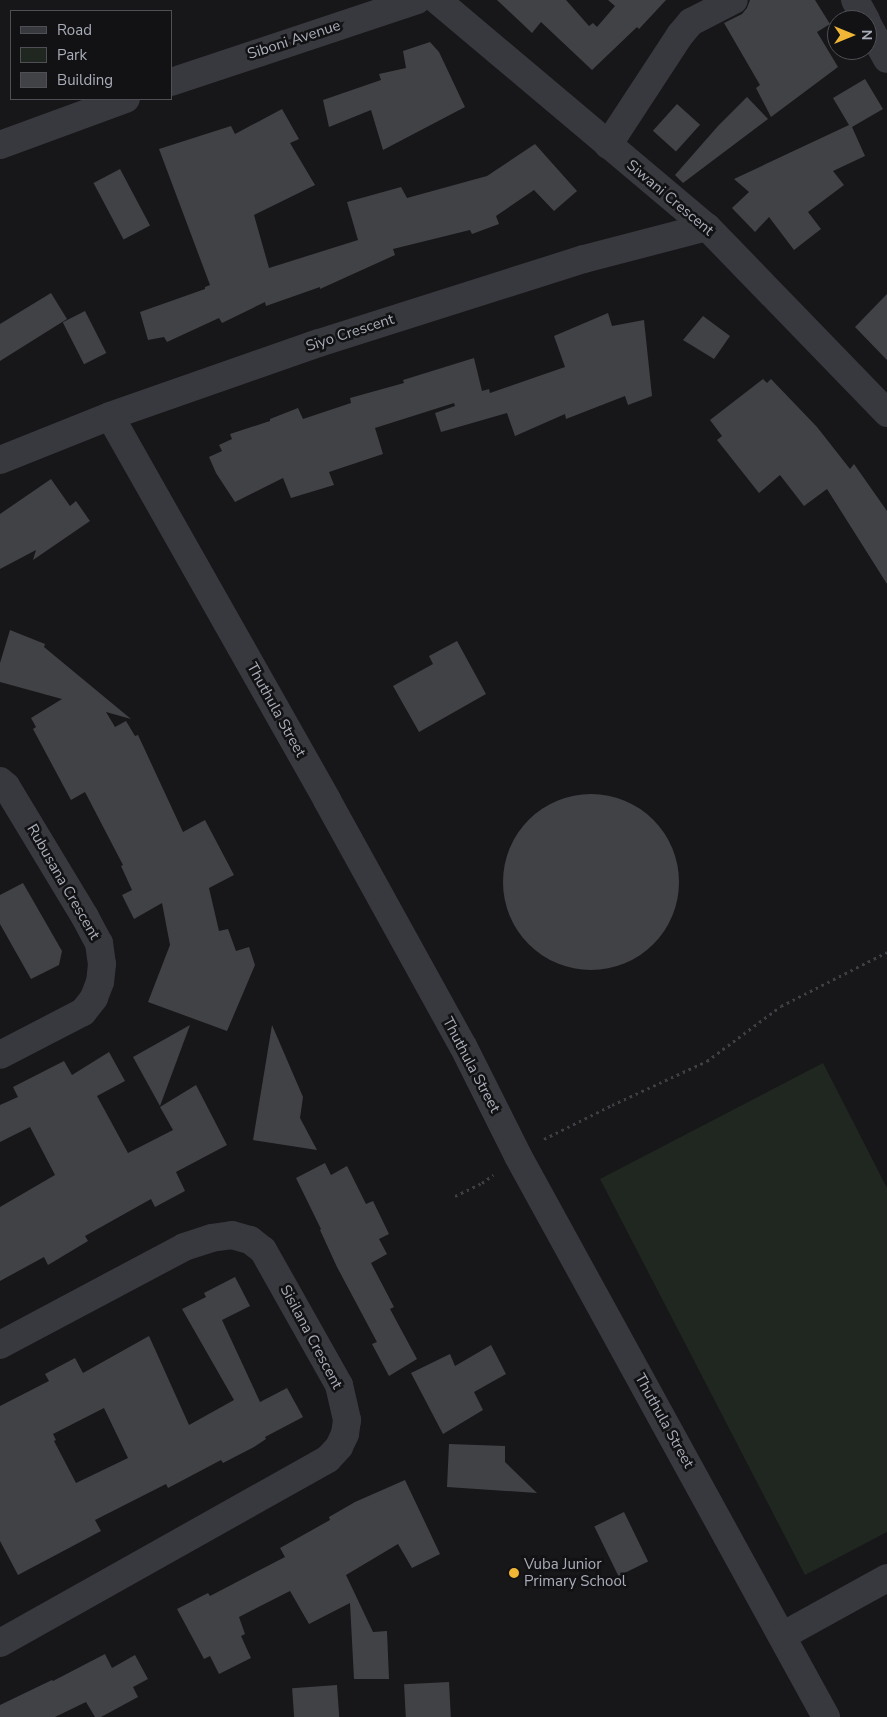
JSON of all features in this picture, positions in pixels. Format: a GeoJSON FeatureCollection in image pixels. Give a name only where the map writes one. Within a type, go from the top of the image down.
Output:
{"type":"FeatureCollection","features":[{"type":"Feature","properties":{"kind":"street","name":"Siboni Avenue"},"geometry":{"type":"LineString","coordinates":[[172,82],[417,0]]}},
{"type":"Feature","properties":{"kind":"street","name":"Siwani Crescent"},"geometry":{"type":"LineString","coordinates":[[437,0],[707,227],[887,413]]}},
{"type":"Feature","properties":{"kind":"street"},"geometry":{"type":"LineString","coordinates":[[608,145],[660,63],[691,22],[734,0]]}},
{"type":"Feature","properties":{"kind":"street"},"geometry":{"type":"LineString","coordinates":[[877,41],[887,59]]}},
{"type":"Feature","properties":{"kind":"street"},"geometry":{"type":"LineString","coordinates":[[0,145],[123,100]]}},
{"type":"Feature","properties":{"kind":"street","name":"Siyo Crescent"},"geometry":{"type":"LineString","coordinates":[[0,460],[110,416],[329,340],[584,259],[707,227]]}},
{"type":"Feature","properties":{"kind":"street","name":"Thuthula Street"},"geometry":{"type":"LineString","coordinates":[[110,416],[328,800],[463,1046],[518,1154],[826,1717]]}},
{"type":"Feature","properties":{"kind":"street","name":"Rubusana Crescent"},"geometry":{"type":"LineString","coordinates":[[0,781],[6,786],[86,917],[99,943],[102,964],[100,982],[94,998],[83,1012],[0,1055]]}},
{"type":"Feature","properties":{"kind":"street","name":"Sisilana Crescent"},"geometry":{"type":"LineString","coordinates":[[0,1345],[184,1247],[211,1238],[232,1235],[250,1240],[263,1250],[339,1385],[347,1420],[345,1434],[339,1447],[328,1459],[0,1643]]}},
{"type":"Feature","properties":{"kind":"street"},"geometry":{"type":"LineString","coordinates":[[782,1636],[887,1578]]}},
{"type":"Feature","properties":{"kind":"path"},"geometry":{"type":"LineString","coordinates":[[455,1196],[482,1183],[513,1163],[518,1154],[612,1105],[707,1061],[781,1006],[887,952]]}},
{"type":"Feature","properties":{"kind":"green space"},"geometry":{"type":"Polygon","coordinates":[[[823,1063],[887,1188],[887,1532],[805,1575],[600,1179],[823,1063]]]}},
{"type":"Feature","properties":{"kind":"building"},"geometry":{"type":"Polygon","coordinates":[[[497,0],[566,0],[589,26],[593,23],[597,27],[615,6],[608,0],[666,0],[639,29],[637,27],[592,70],[541,22],[532,33],[497,0]]]}},
{"type":"Feature","properties":{"kind":"building"},"geometry":{"type":"Polygon","coordinates":[[[750,0],[815,0],[827,19],[827,26],[817,32],[827,49],[827,60],[834,60],[838,67],[771,117],[756,88],[760,85],[724,23],[742,14],[750,0]]]}},
{"type":"Feature","properties":{"kind":"building"},"geometry":{"type":"Polygon","coordinates":[[[430,42],[439,52],[465,107],[383,150],[371,110],[329,127],[323,100],[381,80],[379,74],[406,68],[403,51],[430,42]]]}},
{"type":"Feature","properties":{"kind":"building"},"geometry":{"type":"Polygon","coordinates":[[[865,79],[883,109],[852,127],[865,156],[833,171],[844,185],[808,212],[821,229],[794,250],[769,217],[755,232],[732,208],[749,192],[734,179],[849,125],[833,98],[865,79]]]}},
{"type":"Feature","properties":{"kind":"building"},"geometry":{"type":"Polygon","coordinates":[[[747,97],[768,119],[683,183],[675,175],[718,126],[747,97]]]}},
{"type":"Feature","properties":{"kind":"building"},"geometry":{"type":"Polygon","coordinates":[[[677,104],[700,125],[676,151],[653,131],[677,104]]]}},
{"type":"Feature","properties":{"kind":"building"},"geometry":{"type":"Polygon","coordinates":[[[282,109],[299,139],[290,143],[315,185],[254,215],[269,268],[358,240],[347,202],[401,187],[407,198],[487,176],[535,144],[577,191],[554,211],[534,190],[496,216],[499,224],[472,234],[470,230],[393,249],[395,255],[320,289],[320,287],[266,306],[265,302],[222,323],[219,318],[167,342],[164,337],[148,340],[140,312],[205,289],[205,287],[210,285],[159,149],[231,126],[235,134],[282,109]]]}},
{"type":"Feature","properties":{"kind":"building"},"geometry":{"type":"Polygon","coordinates":[[[120,169],[150,226],[124,240],[94,183],[120,169]]]}},
{"type":"Feature","properties":{"kind":"building"},"geometry":{"type":"Polygon","coordinates":[[[51,293],[67,319],[0,361],[0,324],[51,293]]]}},
{"type":"Feature","properties":{"kind":"building"},"geometry":{"type":"Polygon","coordinates":[[[887,294],[887,360],[855,327],[887,294]]]}},
{"type":"Feature","properties":{"kind":"building"},"geometry":{"type":"Polygon","coordinates":[[[85,311],[106,353],[84,364],[63,322],[85,311]]]}},
{"type":"Feature","properties":{"kind":"building"},"geometry":{"type":"Polygon","coordinates":[[[608,313],[612,326],[644,320],[652,396],[628,405],[625,396],[566,419],[565,414],[515,436],[507,413],[441,432],[435,413],[455,406],[454,403],[375,428],[383,454],[329,472],[334,485],[291,498],[283,478],[235,502],[216,473],[209,457],[222,451],[219,445],[232,439],[230,434],[270,421],[270,419],[298,408],[303,419],[351,403],[350,398],[404,383],[403,380],[474,358],[482,391],[489,389],[490,393],[565,367],[554,336],[608,313]]]}},
{"type":"Feature","properties":{"kind":"building"},"geometry":{"type":"Polygon","coordinates":[[[703,316],[730,336],[714,359],[683,340],[703,316]]]}},
{"type":"Feature","properties":{"kind":"building"},"geometry":{"type":"Polygon","coordinates":[[[763,379],[767,383],[771,379],[817,427],[850,469],[854,464],[887,511],[887,584],[827,489],[804,506],[780,475],[759,493],[717,440],[722,436],[710,420],[763,379]]]}},
{"type":"Feature","properties":{"kind":"building"},"geometry":{"type":"Polygon","coordinates":[[[51,479],[70,506],[76,501],[90,521],[33,560],[36,550],[0,569],[0,514],[51,479]]]}},
{"type":"Feature","properties":{"kind":"building"},"geometry":{"type":"Polygon","coordinates":[[[10,630],[45,644],[44,647],[131,719],[106,712],[115,727],[126,721],[135,736],[138,735],[183,832],[205,820],[234,875],[209,888],[219,931],[228,929],[236,951],[249,947],[255,965],[227,1031],[148,1002],[170,945],[162,903],[134,919],[122,895],[132,890],[121,866],[123,865],[85,792],[71,800],[33,729],[36,727],[31,718],[62,699],[0,682],[0,663],[10,630]]]}},
{"type":"Feature","properties":{"kind":"building"},"geometry":{"type":"Polygon","coordinates":[[[457,641],[486,694],[419,732],[393,686],[433,664],[429,656],[457,641]]]}},
{"type":"Feature","properties":{"kind":"building"},"geometry":{"type":"Polygon","coordinates":[[[582,794],[600,794],[632,804],[647,814],[659,826],[669,841],[675,856],[679,882],[675,908],[669,923],[659,938],[647,950],[632,960],[617,966],[600,970],[582,970],[550,960],[535,950],[523,938],[513,923],[507,908],[503,891],[503,873],[513,841],[523,826],[535,814],[550,804],[565,798],[582,794]]]}},
{"type":"Feature","properties":{"kind":"building"},"geometry":{"type":"Polygon","coordinates":[[[23,883],[62,951],[59,965],[31,979],[0,924],[0,895],[23,883]]]}},
{"type":"Feature","properties":{"kind":"building"},"geometry":{"type":"Polygon","coordinates":[[[190,1025],[160,1106],[133,1057],[190,1025]]]}},
{"type":"Feature","properties":{"kind":"building"},"geometry":{"type":"Polygon","coordinates":[[[272,1025],[303,1097],[300,1118],[317,1150],[253,1140],[272,1025]]]}},
{"type":"Feature","properties":{"kind":"building"},"geometry":{"type":"Polygon","coordinates":[[[109,1052],[125,1081],[97,1096],[128,1153],[173,1130],[160,1107],[196,1085],[227,1145],[176,1172],[185,1191],[155,1207],[151,1199],[85,1236],[88,1241],[48,1265],[44,1257],[0,1281],[0,1207],[55,1175],[30,1127],[0,1142],[0,1105],[18,1097],[13,1087],[64,1061],[72,1075],[109,1052]]]}},
{"type":"Feature","properties":{"kind":"building"},"geometry":{"type":"Polygon","coordinates":[[[325,1163],[331,1175],[347,1166],[366,1204],[373,1201],[389,1234],[379,1239],[387,1254],[371,1263],[394,1307],[390,1309],[417,1359],[389,1376],[372,1344],[377,1342],[337,1267],[296,1178],[325,1163]]]}},
{"type":"Feature","properties":{"kind":"building"},"geometry":{"type":"Polygon","coordinates":[[[235,1277],[250,1306],[222,1320],[260,1402],[287,1388],[303,1417],[265,1437],[266,1439],[254,1447],[223,1463],[221,1460],[168,1488],[166,1484],[95,1520],[101,1531],[18,1575],[0,1541],[0,1406],[49,1381],[45,1374],[75,1358],[83,1373],[149,1336],[189,1425],[234,1400],[182,1309],[206,1297],[204,1293],[235,1277]],[[104,1408],[53,1434],[56,1440],[54,1441],[76,1483],[128,1458],[104,1408]]]}},
{"type":"Feature","properties":{"kind":"building"},"geometry":{"type":"Polygon","coordinates":[[[491,1345],[506,1374],[474,1392],[483,1410],[443,1434],[411,1373],[450,1354],[455,1366],[491,1345]]]}},
{"type":"Feature","properties":{"kind":"building"},"geometry":{"type":"Polygon","coordinates":[[[449,1444],[505,1446],[505,1462],[537,1493],[447,1487],[449,1444]]]}},
{"type":"Feature","properties":{"kind":"building"},"geometry":{"type":"Polygon","coordinates":[[[405,1480],[440,1554],[412,1568],[398,1544],[346,1575],[373,1632],[387,1631],[389,1679],[354,1679],[350,1603],[309,1624],[290,1591],[239,1617],[245,1634],[241,1636],[251,1658],[219,1674],[210,1656],[204,1659],[177,1609],[208,1593],[210,1596],[285,1557],[280,1548],[330,1520],[329,1517],[355,1502],[405,1480]]]}},
{"type":"Feature","properties":{"kind":"building"},"geometry":{"type":"Polygon","coordinates":[[[624,1512],[648,1561],[618,1576],[594,1526],[624,1512]]]}},
{"type":"Feature","properties":{"kind":"building"},"geometry":{"type":"Polygon","coordinates":[[[105,1654],[112,1668],[135,1655],[148,1679],[133,1687],[138,1697],[101,1717],[95,1717],[86,1702],[55,1717],[0,1717],[0,1705],[53,1681],[105,1654]]]}},
{"type":"Feature","properties":{"kind":"building"},"geometry":{"type":"Polygon","coordinates":[[[449,1682],[451,1717],[406,1717],[404,1684],[449,1682]]]}},
{"type":"Feature","properties":{"kind":"building"},"geometry":{"type":"Polygon","coordinates":[[[337,1685],[339,1717],[294,1717],[292,1688],[337,1685]]]}},
{"type":"Feature","properties":{"kind":"place","name":"Vuba Junior Primary School"},"geometry":{"type":"Point","coordinates":[514,1573]}}]}
